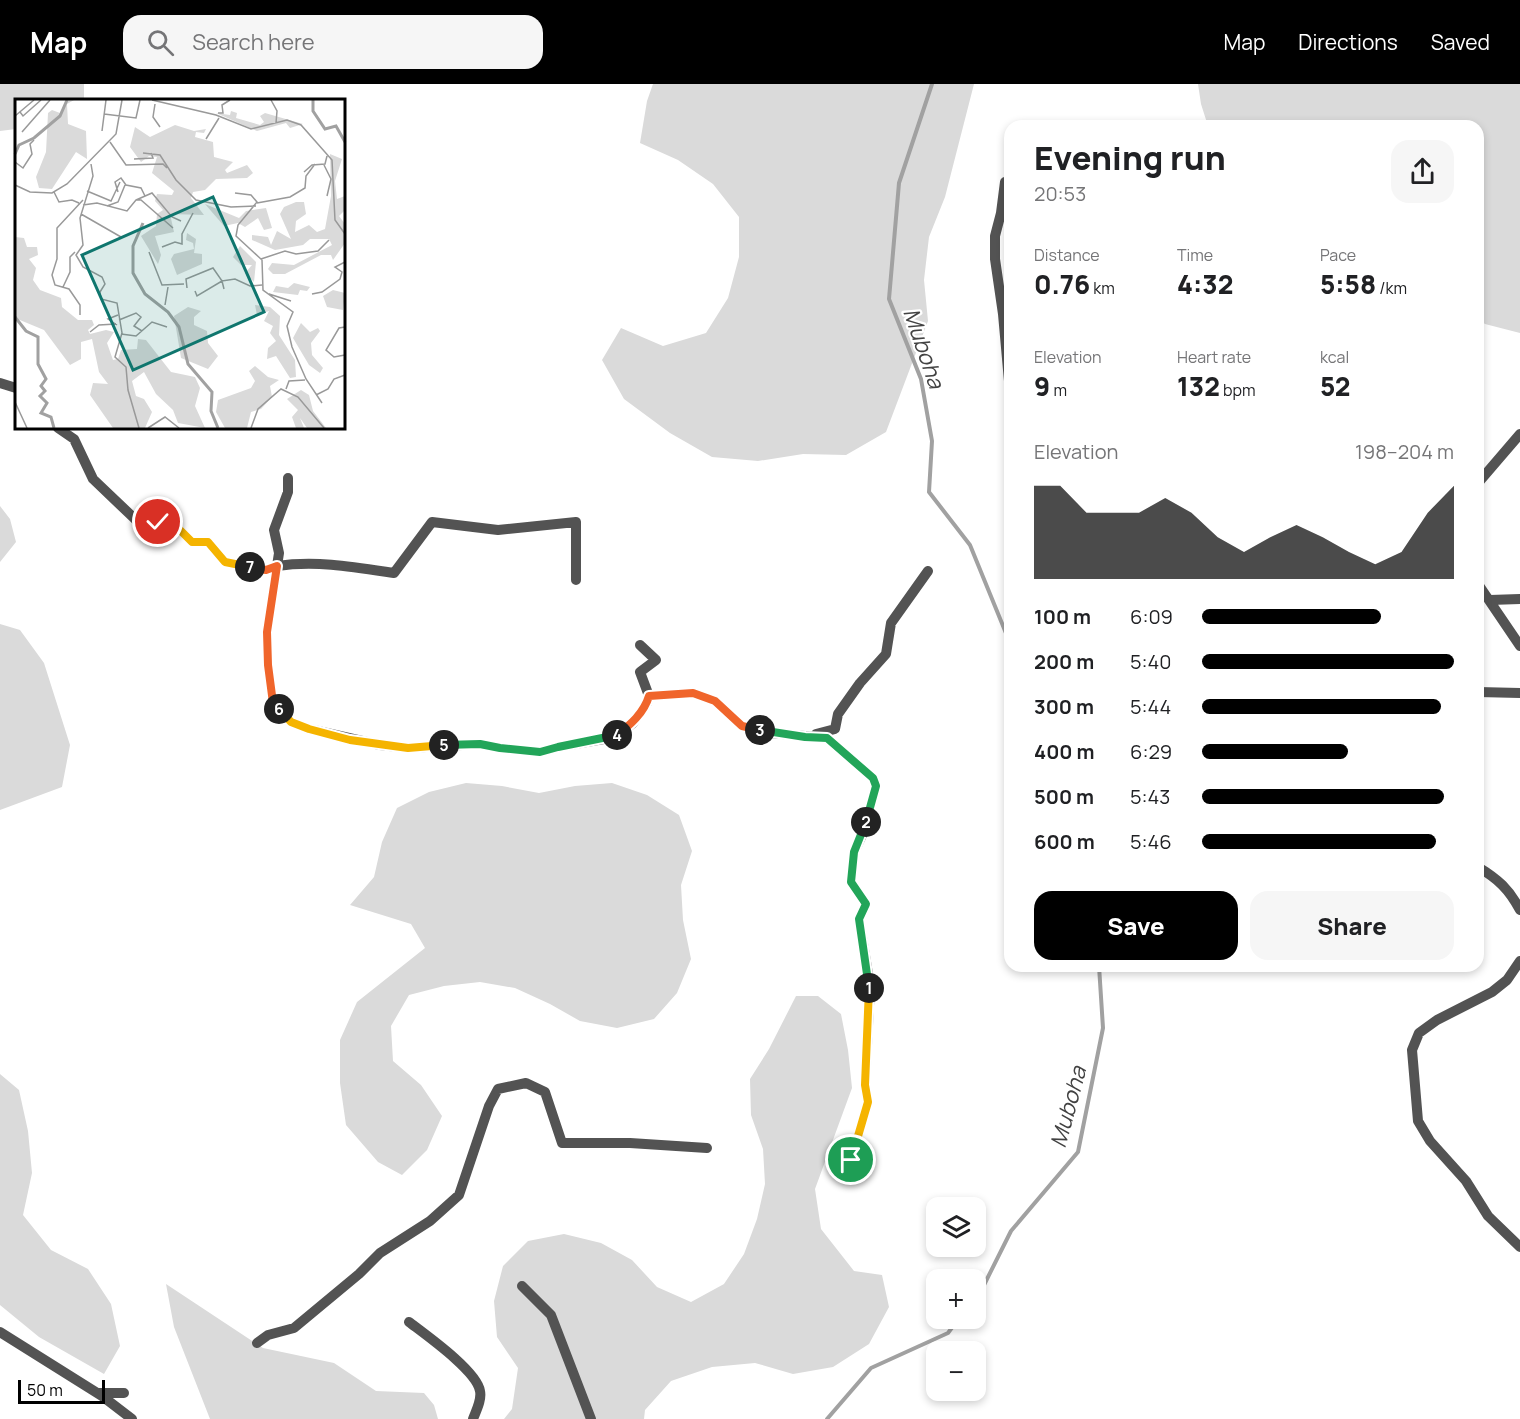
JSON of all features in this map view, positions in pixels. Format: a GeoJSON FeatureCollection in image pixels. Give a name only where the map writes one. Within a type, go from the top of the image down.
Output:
{"type":"FeatureCollection","features":[{"type":"Feature","properties":{"kind":"street"},"geometry":{"type":"LineString","coordinates":[[1004,190],[995,236],[995,259],[1004,328]]}},
{"type":"Feature","properties":{"kind":"street"},"geometry":{"type":"LineString","coordinates":[[0,383],[15,388]]}},
{"type":"Feature","properties":{"kind":"street"},"geometry":{"type":"LineString","coordinates":[[59,429],[74,439],[93,479],[137,521],[158,522],[167,529],[178,528],[192,542],[208,542],[225,562],[266,570],[300,562],[394,573],[432,522],[498,530],[576,522],[576,580]]}},
{"type":"Feature","properties":{"kind":"street"},"geometry":{"type":"LineString","coordinates":[[1484,476],[1520,434]]}},
{"type":"Feature","properties":{"kind":"street"},"geometry":{"type":"LineString","coordinates":[[288,478],[288,492],[274,531],[279,554],[267,632],[273,703],[291,722],[309,729],[380,746],[408,748],[480,744],[540,752],[615,736],[633,723],[647,703],[649,696],[640,672],[656,660],[640,645]]}},
{"type":"Feature","properties":{"kind":"street"},"geometry":{"type":"LineString","coordinates":[[805,737],[836,729],[838,714],[860,683],[886,654],[891,623],[928,571]]}},
{"type":"Feature","properties":{"kind":"street"},"geometry":{"type":"LineString","coordinates":[[1484,592],[1520,646]]}},
{"type":"Feature","properties":{"kind":"street"},"geometry":{"type":"LineString","coordinates":[[1490,600],[1520,599]]}},
{"type":"Feature","properties":{"kind":"street"},"geometry":{"type":"LineString","coordinates":[[1484,692],[1520,693]]}},
{"type":"Feature","properties":{"kind":"street"},"geometry":{"type":"LineString","coordinates":[[649,696],[693,693],[715,701],[742,726],[771,733],[827,738],[873,778],[876,786],[863,833],[854,852],[851,882],[866,904],[859,919],[870,986],[865,1085],[868,1102],[851,1160]]}},
{"type":"Feature","properties":{"kind":"street"},"geometry":{"type":"LineString","coordinates":[[1484,871],[1510,892],[1520,910]]}},
{"type":"Feature","properties":{"kind":"street"},"geometry":{"type":"LineString","coordinates":[[1520,961],[1507,980],[1492,992],[1440,1018],[1419,1033],[1412,1050],[1418,1120],[1430,1141],[1466,1181],[1488,1216],[1520,1246]]}},
{"type":"Feature","properties":{"kind":"street"},"geometry":{"type":"LineString","coordinates":[[257,1343],[268,1335],[294,1328],[359,1274],[380,1253],[430,1221],[459,1195],[489,1106],[498,1089],[526,1083],[545,1092],[562,1143],[630,1143],[707,1148]]}},
{"type":"Feature","properties":{"kind":"street"},"geometry":{"type":"LineString","coordinates":[[522,1286],[550,1315],[591,1419]]}},
{"type":"Feature","properties":{"kind":"street"},"geometry":{"type":"LineString","coordinates":[[409,1322],[472,1376],[480,1391],[479,1403],[473,1419]]}},
{"type":"Feature","properties":{"kind":"street"},"geometry":{"type":"LineString","coordinates":[[0,1332],[97,1393],[132,1419]]}},
{"type":"Feature","properties":{"kind":"street"},"geometry":{"type":"LineString","coordinates":[[97,1393],[124,1393]]}},
{"type":"Feature","properties":{"kind":"shaded area"},"geometry":{"type":"Polygon","coordinates":[[[0,84],[84,84],[84,99],[15,99],[15,129],[0,131],[0,84]]]}},
{"type":"Feature","properties":{"kind":"shaded area"},"geometry":{"type":"Polygon","coordinates":[[[653,84],[974,84],[945,197],[929,237],[924,280],[928,321],[886,432],[846,455],[803,454],[758,461],[712,457],[670,433],[624,399],[602,360],[621,328],[663,346],[706,333],[728,298],[739,257],[739,217],[713,184],[678,160],[640,143],[647,101],[653,84]]]}},
{"type":"Feature","properties":{"kind":"shaded area"},"geometry":{"type":"Polygon","coordinates":[[[1198,84],[1520,84],[1520,333],[1484,323],[1484,120],[1206,120],[1198,84]]]}},
{"type":"Feature","properties":{"kind":"shaded area"},"geometry":{"type":"Polygon","coordinates":[[[0,506],[10,519],[16,542],[0,562],[0,506]]]}},
{"type":"Feature","properties":{"kind":"shaded area"},"geometry":{"type":"Polygon","coordinates":[[[0,624],[20,630],[44,663],[70,745],[62,787],[0,810],[0,624]]]}},
{"type":"Feature","properties":{"kind":"shaded area"},"geometry":{"type":"Polygon","coordinates":[[[466,783],[502,786],[539,793],[575,786],[612,783],[647,795],[679,815],[692,851],[681,885],[683,920],[691,959],[677,993],[654,1019],[617,1028],[580,1021],[515,988],[480,982],[444,986],[409,995],[391,1026],[393,1061],[421,1085],[442,1116],[427,1150],[402,1175],[378,1162],[346,1125],[340,1083],[340,1040],[357,1002],[425,948],[411,924],[350,905],[374,877],[382,842],[397,808],[429,792],[466,783]]]}},
{"type":"Feature","properties":{"kind":"shaded area"},"geometry":{"type":"Polygon","coordinates":[[[796,996],[818,996],[841,1014],[852,1088],[815,1189],[821,1229],[854,1271],[882,1275],[889,1307],[869,1344],[833,1367],[793,1374],[755,1363],[712,1367],[671,1381],[645,1410],[644,1419],[504,1419],[512,1409],[518,1368],[497,1337],[494,1301],[503,1266],[528,1241],[564,1234],[601,1243],[632,1260],[657,1287],[691,1302],[724,1284],[744,1254],[757,1219],[765,1184],[763,1149],[751,1115],[750,1079],[769,1049],[796,996]]]}},
{"type":"Feature","properties":{"kind":"shaded area"},"geometry":{"type":"Polygon","coordinates":[[[0,1074],[19,1090],[28,1131],[32,1173],[23,1215],[51,1250],[88,1269],[111,1304],[120,1346],[104,1374],[39,1337],[0,1305],[0,1074]]]}},
{"type":"Feature","properties":{"kind":"shaded area"},"geometry":{"type":"Polygon","coordinates":[[[166,1284],[263,1348],[334,1363],[376,1391],[424,1393],[434,1405],[438,1419],[210,1419],[174,1327],[166,1284]]]}},
{"type":"Feature","properties":{"kind":"waterway","name":"Muboha"},"geometry":{"type":"LineString","coordinates":[[932,84],[899,183],[889,299],[921,379],[932,441],[929,492],[970,545],[1004,628]]}},
{"type":"Feature","properties":{"kind":"waterway","name":"Muboha"},"geometry":{"type":"LineString","coordinates":[[986,1281],[1011,1231],[1078,1152],[1103,1028],[1099,972]]}},
{"type":"Feature","properties":{"kind":"waterway","name":"Muboha"},"geometry":{"type":"LineString","coordinates":[[827,1419],[871,1368],[948,1333],[951,1329]]}},
{"type":"Feature","properties":{"kind":"route"},"geometry":{"type":"LineString","coordinates":[[158,522],[167,529],[178,528],[192,542],[208,542],[225,562],[266,570],[277,566],[267,632],[273,703],[291,722],[309,729],[380,746],[408,748],[480,744],[540,752],[615,736],[633,723],[647,703],[649,696],[693,693],[715,701],[742,726],[771,733],[827,738],[873,778],[876,786],[863,833],[854,852],[851,882],[866,904],[859,919],[870,986],[865,1085],[868,1102],[851,1160]]}}]}
